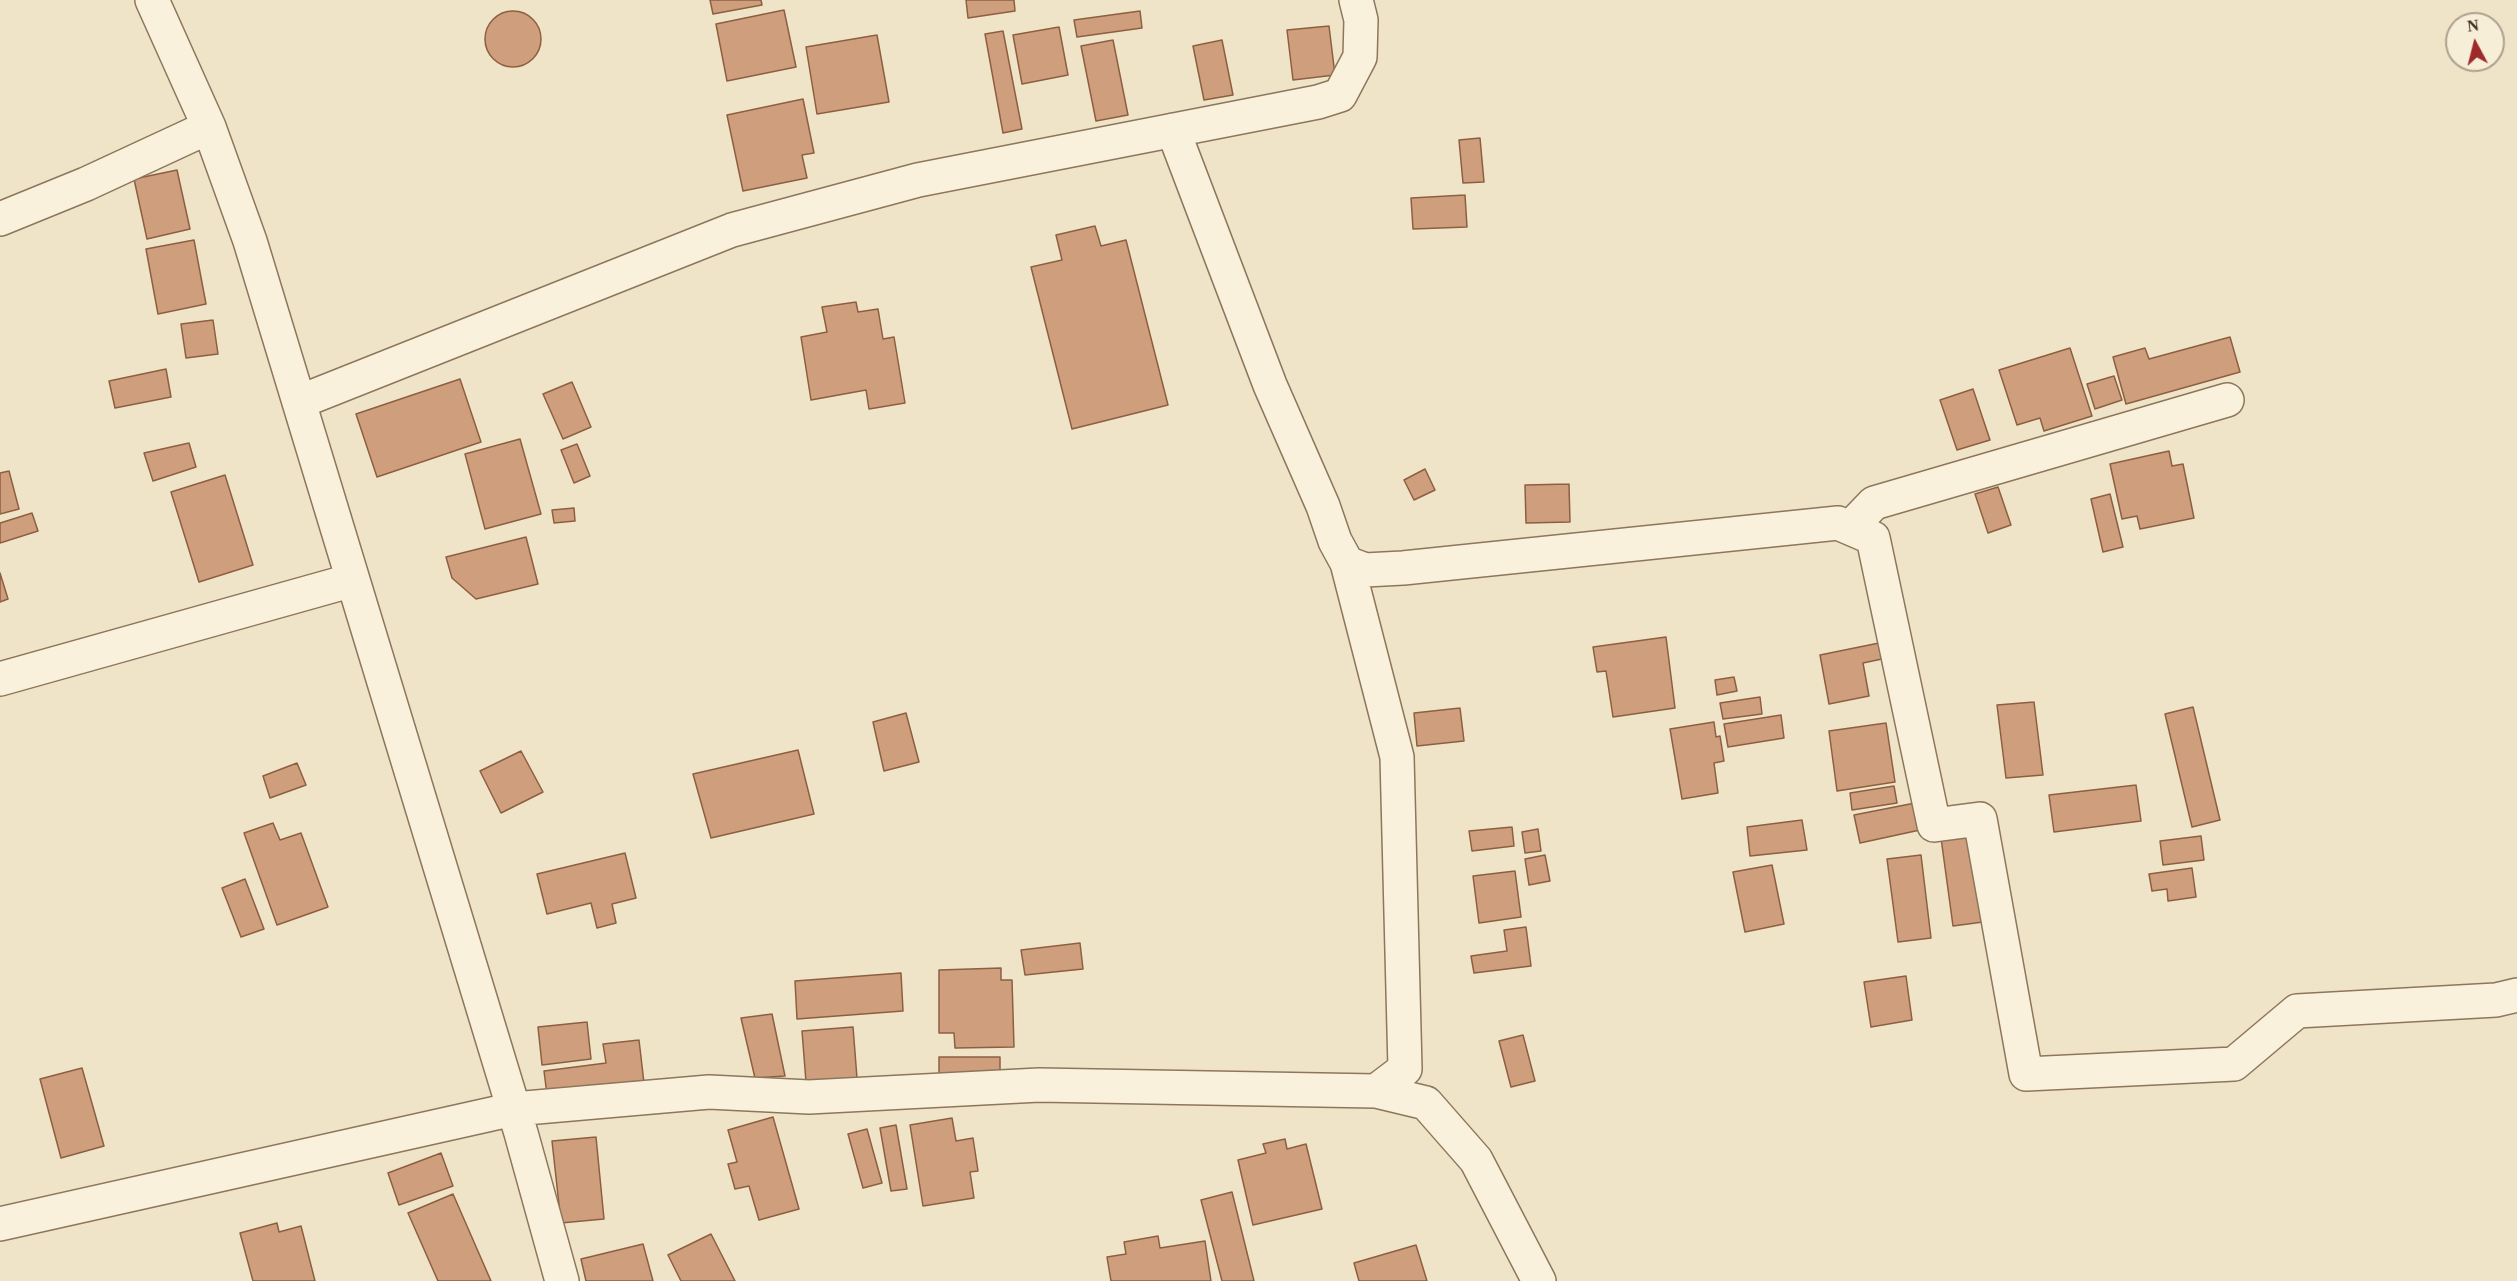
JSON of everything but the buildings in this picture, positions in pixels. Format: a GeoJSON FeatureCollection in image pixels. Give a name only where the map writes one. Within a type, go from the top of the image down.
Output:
{"type":"FeatureCollection","features":[{"type":"Feature","properties":{"kind":"street"},"geometry":{"type":"LineString","coordinates":[[152,0],[209,127],[250,241],[514,1109],[562,1281]]}},
{"type":"Feature","properties":{"kind":"street"},"geometry":{"type":"LineString","coordinates":[[299,402],[732,230],[918,180],[1318,102],[1341,94],[1360,57],[1361,20],[1356,0]]}},
{"type":"Feature","properties":{"kind":"street"},"geometry":{"type":"LineString","coordinates":[[0,219],[86,184],[209,127]]}},
{"type":"Feature","properties":{"kind":"street"},"geometry":{"type":"LineString","coordinates":[[1173,130],[1269,385],[1323,506],[1335,541],[1347,563],[1397,757],[1405,1069],[1376,1091]]}},
{"type":"Feature","properties":{"kind":"street"},"geometry":{"type":"LineString","coordinates":[[1850,528],[1874,503],[2227,400]]}},
{"type":"Feature","properties":{"kind":"street"},"geometry":{"type":"LineString","coordinates":[[1347,563],[1365,570],[1403,568],[1838,523],[1873,538],[1934,825],[1980,819],[2026,1074],[2234,1064],[2297,1011],[2496,1000],[2517,995]]}},
{"type":"Feature","properties":{"kind":"street"},"geometry":{"type":"LineString","coordinates":[[0,679],[353,580]]}},
{"type":"Feature","properties":{"kind":"street"},"geometry":{"type":"LineString","coordinates":[[0,1224],[514,1109],[709,1092],[809,1097],[1039,1085],[1376,1091],[1426,1103],[1476,1160],[1539,1281]]}}]}
